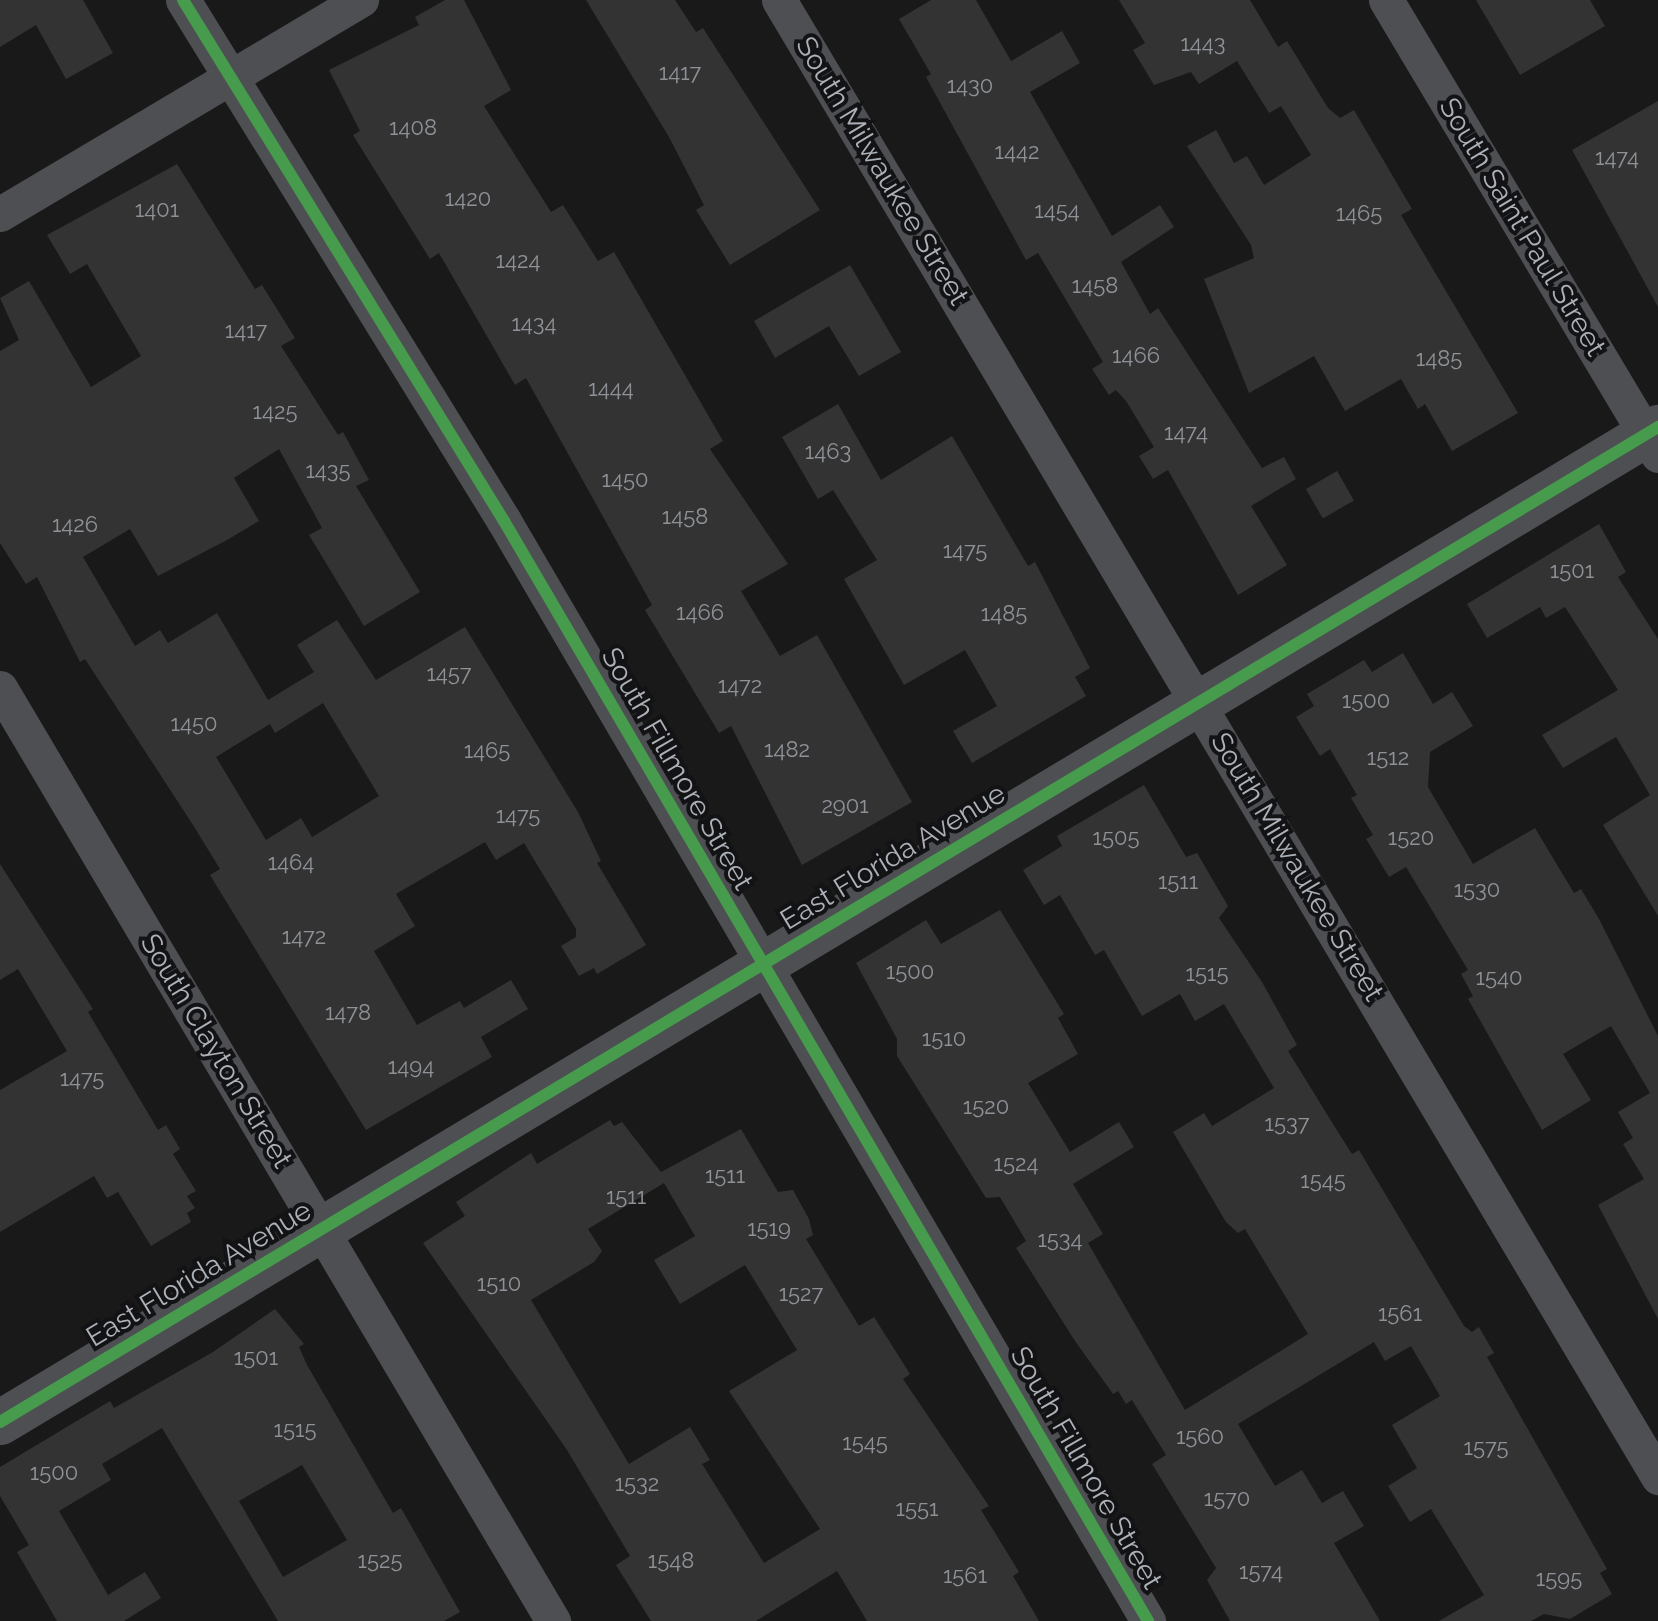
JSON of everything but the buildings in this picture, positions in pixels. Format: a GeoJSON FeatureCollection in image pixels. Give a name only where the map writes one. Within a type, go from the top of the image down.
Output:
{"type":"FeatureCollection","features":[{"type":"Feature","properties":{"kind":"street","name":"South Fillmore Street"},"geometry":{"type":"LineString","coordinates":[[183,0],[504,521],[1148,1621]]}},
{"type":"Feature","properties":{"kind":"street"},"geometry":{"type":"LineString","coordinates":[[0,214],[361,0]]}},
{"type":"Feature","properties":{"kind":"street","name":"South Milwaukee Street"},"geometry":{"type":"LineString","coordinates":[[780,0],[1658,1477]]}},
{"type":"Feature","properties":{"kind":"street","name":"South Saint Paul Street"},"geometry":{"type":"LineString","coordinates":[[1386,0],[1654,439]]}},
{"type":"Feature","properties":{"kind":"street","name":"East Florida Avenue"},"geometry":{"type":"LineString","coordinates":[[0,1422],[1200,702],[1654,439]]}},
{"type":"Feature","properties":{"kind":"street","name":"South Clayton Street"},"geometry":{"type":"LineString","coordinates":[[0,688],[553,1621]]}},
{"type":"Feature","properties":{"kind":"cycle path"},"geometry":{"type":"LineString","coordinates":[[183,0],[504,521],[1148,1621]]}},
{"type":"Feature","properties":{"kind":"cycle path"},"geometry":{"type":"LineString","coordinates":[[0,1422],[1658,427]]}}]}
